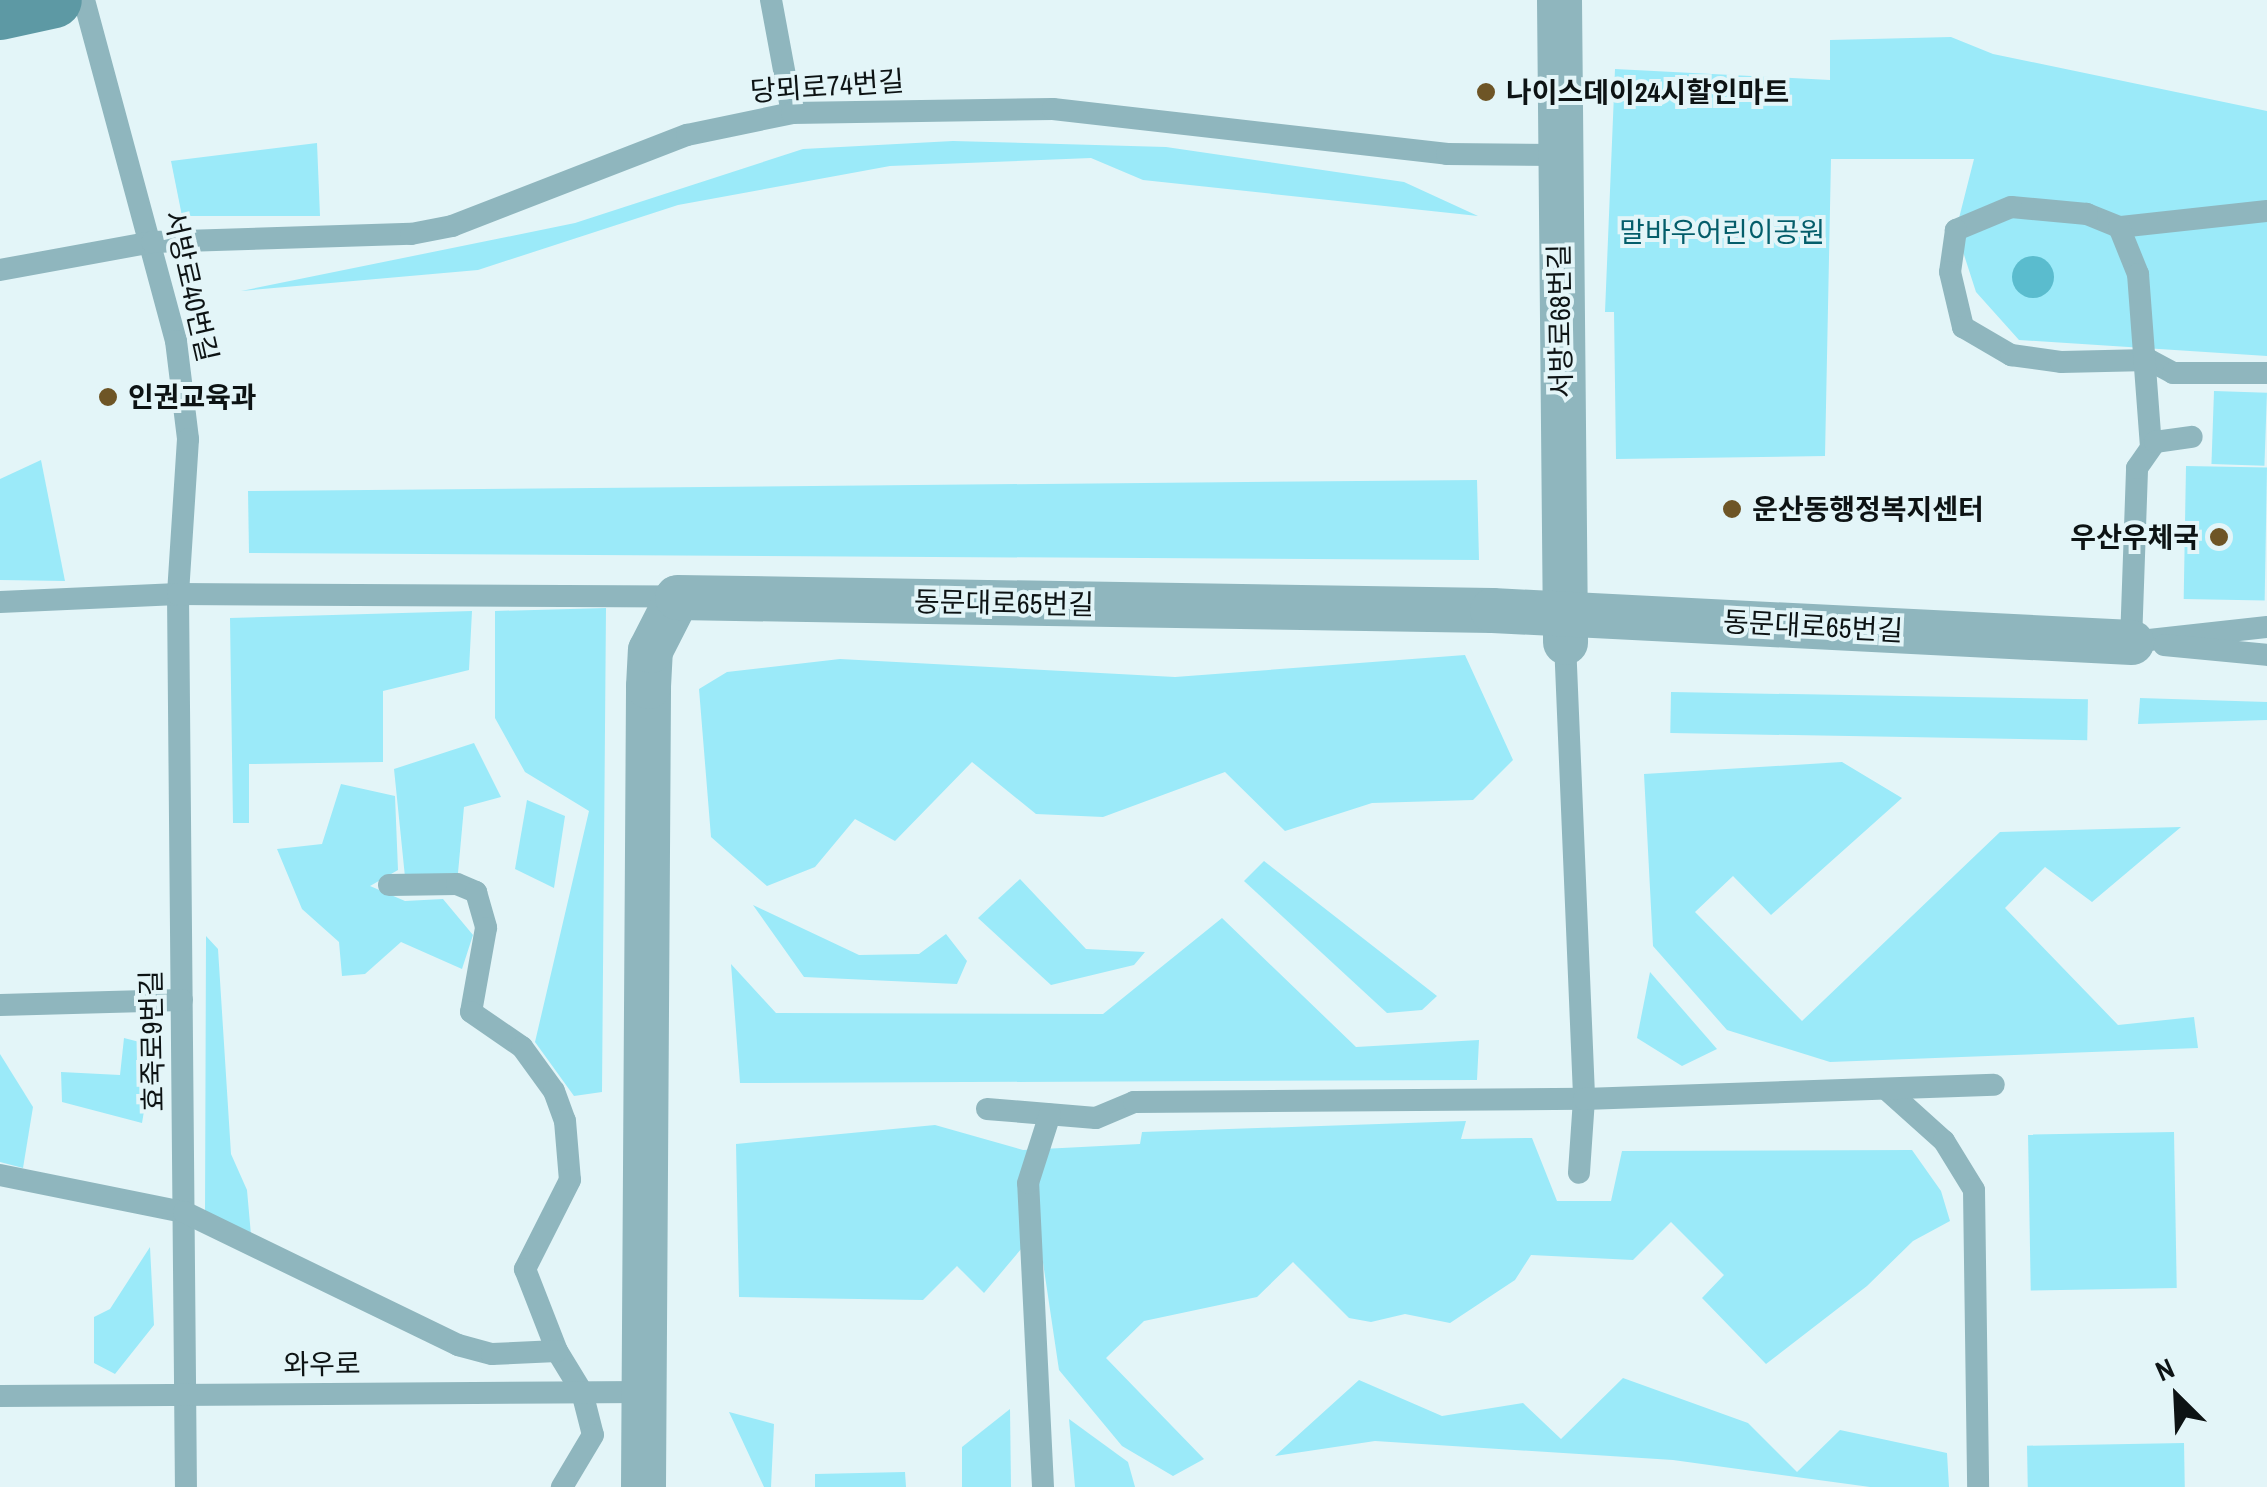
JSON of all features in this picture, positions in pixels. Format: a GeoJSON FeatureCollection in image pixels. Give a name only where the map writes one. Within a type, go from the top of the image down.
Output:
{"type":"FeatureCollection","features":[{"type":"Feature","properties":{"kind":"main road"},"geometry":{"type":"LineString","coordinates":[[0,12],[54,0]]}},
{"type":"Feature","properties":{"kind":"street","name":"서방로68번길"},"geometry":{"type":"LineString","coordinates":[[1559,0],[1564,627]]}},
{"type":"Feature","properties":{"kind":"street","name":"동문대로65번길"},"geometry":{"type":"LineString","coordinates":[[677,597],[2131,642]]}},
{"type":"Feature","properties":{"kind":"street"},"geometry":{"type":"LineString","coordinates":[[643,1487],[648,686],[650,650],[677,597]]}},
{"type":"Feature","properties":{"kind":"lane","name":"서방로40번길"},"geometry":{"type":"LineString","coordinates":[[84,0],[182,364],[188,439],[178,594]]}},
{"type":"Feature","properties":{"kind":"lane"},"geometry":{"type":"LineString","coordinates":[[770,0],[792,113]]}},
{"type":"Feature","properties":{"kind":"lane","name":"당뫼로74번길"},"geometry":{"type":"LineString","coordinates":[[0,270],[152,242],[411,234],[466,221],[686,136],[792,113],[1053,109],[1447,154],[1559,155]]}},
{"type":"Feature","properties":{"kind":"lane"},"geometry":{"type":"LineString","coordinates":[[2267,211],[2119,227],[2087,214],[2011,206],[1956,230],[1950,272],[1963,328],[2012,355],[2061,362],[2148,360],[2173,373],[2267,374]]}},
{"type":"Feature","properties":{"kind":"lane"},"geometry":{"type":"LineString","coordinates":[[2119,227],[2138,274],[2140,335],[2148,360],[2151,446],[2136,468],[2131,642]]}},
{"type":"Feature","properties":{"kind":"lane"},"geometry":{"type":"LineString","coordinates":[[2151,446],[2192,438]]}},
{"type":"Feature","properties":{"kind":"lane"},"geometry":{"type":"LineString","coordinates":[[0,602],[178,594],[677,597]]}},
{"type":"Feature","properties":{"kind":"lane","name":"효죽로9번길"},"geometry":{"type":"LineString","coordinates":[[178,594],[186,1487]]}},
{"type":"Feature","properties":{"kind":"lane"},"geometry":{"type":"LineString","coordinates":[[1564,627],[1584,1100],[1579,1173]]}},
{"type":"Feature","properties":{"kind":"lane"},"geometry":{"type":"LineString","coordinates":[[2131,642],[2267,627]]}},
{"type":"Feature","properties":{"kind":"lane"},"geometry":{"type":"LineString","coordinates":[[2131,642],[2267,655]]}},
{"type":"Feature","properties":{"kind":"lane"},"geometry":{"type":"LineString","coordinates":[[389,886],[457,884],[476,892],[486,928],[471,1012],[522,1047],[554,1090],[573,1166],[525,1268],[557,1351],[582,1392],[593,1435],[562,1487]]}},
{"type":"Feature","properties":{"kind":"lane"},"geometry":{"type":"LineString","coordinates":[[0,1004],[182,1000]]}},
{"type":"Feature","properties":{"kind":"lane"},"geometry":{"type":"LineString","coordinates":[[987,1109],[1096,1118],[1134,1102],[1584,1100],[1994,1084]]}},
{"type":"Feature","properties":{"kind":"lane"},"geometry":{"type":"LineString","coordinates":[[1886,1089],[1944,1141],[1974,1190],[1978,1487]]}},
{"type":"Feature","properties":{"kind":"lane"},"geometry":{"type":"LineString","coordinates":[[1043,1487],[1028,1184],[1050,1114]]}},
{"type":"Feature","properties":{"kind":"lane"},"geometry":{"type":"LineString","coordinates":[[0,1176],[184,1212],[458,1346],[492,1354],[557,1351]]}},
{"type":"Feature","properties":{"kind":"lane","name":"와우로"},"geometry":{"type":"LineString","coordinates":[[0,1396],[645,1392]]}},
{"type":"Feature","properties":{"kind":"green space","name":"말바우어린이공원"},"geometry":{"type":"Polygon","coordinates":[[[1951,37],[1993,54],[2267,111],[2267,356],[2019,340],[1976,292],[1956,230],[1974,159],[1831,159],[1825,456],[1616,459],[1614,312],[1605,312],[1615,69],[1830,80],[1830,40],[1951,37]]]}},
{"type":"Feature","properties":{"kind":"green space"},"geometry":{"type":"Polygon","coordinates":[[[953,141],[1166,147],[1404,182],[1478,216],[1143,180],[1091,158],[890,166],[678,205],[478,270],[241,291],[575,223],[803,149],[953,141]]]}},
{"type":"Feature","properties":{"kind":"green space"},"geometry":{"type":"Polygon","coordinates":[[[317,143],[320,216],[182,216],[171,161],[317,143]]]}},
{"type":"Feature","properties":{"kind":"green space"},"geometry":{"type":"Polygon","coordinates":[[[2214,391],[2267,393],[2264,466],[2211,464],[2214,391]]]}},
{"type":"Feature","properties":{"kind":"green space"},"geometry":{"type":"Polygon","coordinates":[[[41,460],[65,581],[0,580],[0,479],[41,460]]]}},
{"type":"Feature","properties":{"kind":"green space"},"geometry":{"type":"Polygon","coordinates":[[[2186,466],[2267,467],[2265,600],[2184,599],[2186,466]]]}},
{"type":"Feature","properties":{"kind":"green space"},"geometry":{"type":"Polygon","coordinates":[[[1477,480],[1479,560],[249,553],[248,491],[1477,480]]]}},
{"type":"Feature","properties":{"kind":"green space"},"geometry":{"type":"Polygon","coordinates":[[[606,608],[602,1092],[574,1096],[535,1042],[589,811],[525,772],[495,718],[495,611],[606,608]]]}},
{"type":"Feature","properties":{"kind":"green space"},"geometry":{"type":"Polygon","coordinates":[[[472,611],[469,670],[383,691],[383,762],[249,764],[249,823],[233,823],[230,618],[472,611]]]}},
{"type":"Feature","properties":{"kind":"green space"},"geometry":{"type":"Polygon","coordinates":[[[1465,655],[1513,760],[1473,800],[1372,803],[1285,831],[1225,772],[1103,817],[1036,814],[972,762],[895,841],[855,819],[815,867],[767,886],[711,837],[699,689],[727,672],[840,659],[1175,677],[1465,655]]]}},
{"type":"Feature","properties":{"kind":"green space"},"geometry":{"type":"Polygon","coordinates":[[[1671,692],[2088,699],[2087,740],[1670,733],[1671,692]]]}},
{"type":"Feature","properties":{"kind":"green space"},"geometry":{"type":"Polygon","coordinates":[[[2140,698],[2267,702],[2267,720],[2138,724],[2140,698]]]}},
{"type":"Feature","properties":{"kind":"green space"},"geometry":{"type":"Polygon","coordinates":[[[474,743],[501,797],[464,807],[458,873],[405,877],[394,769],[474,743]]]}},
{"type":"Feature","properties":{"kind":"green space"},"geometry":{"type":"Polygon","coordinates":[[[1842,762],[1902,798],[1771,915],[1733,876],[1695,912],[1802,1021],[2000,832],[2181,827],[2092,902],[2045,867],[2005,908],[2118,1025],[2194,1017],[2198,1048],[1830,1062],[1727,1030],[1653,946],[1644,774],[1842,762]]]}},
{"type":"Feature","properties":{"kind":"green space"},"geometry":{"type":"Polygon","coordinates":[[[341,784],[395,796],[398,870],[370,886],[405,901],[443,899],[473,935],[462,969],[401,942],[365,974],[342,976],[339,942],[302,909],[277,849],[322,844],[341,784]]]}},
{"type":"Feature","properties":{"kind":"green space"},"geometry":{"type":"Polygon","coordinates":[[[527,800],[565,816],[554,888],[515,869],[527,800]]]}},
{"type":"Feature","properties":{"kind":"green space"},"geometry":{"type":"Polygon","coordinates":[[[1264,861],[1437,996],[1422,1010],[1387,1013],[1244,881],[1264,861]]]}},
{"type":"Feature","properties":{"kind":"green space"},"geometry":{"type":"Polygon","coordinates":[[[1020,879],[1086,949],[1145,952],[1134,965],[1051,985],[978,918],[1020,879]]]}},
{"type":"Feature","properties":{"kind":"green space"},"geometry":{"type":"Polygon","coordinates":[[[753,905],[859,955],[919,954],[946,934],[967,961],[957,984],[804,977],[753,905]]]}},
{"type":"Feature","properties":{"kind":"green space"},"geometry":{"type":"Polygon","coordinates":[[[1222,918],[1356,1047],[1479,1040],[1477,1080],[740,1083],[731,964],[776,1013],[1103,1014],[1222,918]]]}},
{"type":"Feature","properties":{"kind":"green space"},"geometry":{"type":"Polygon","coordinates":[[[206,936],[218,949],[231,1154],[247,1190],[251,1235],[205,1215],[206,936]]]}},
{"type":"Feature","properties":{"kind":"green space"},"geometry":{"type":"Polygon","coordinates":[[[1650,972],[1717,1049],[1682,1066],[1637,1038],[1650,972]]]}},
{"type":"Feature","properties":{"kind":"green space"},"geometry":{"type":"Polygon","coordinates":[[[124,1038],[155,1046],[142,1123],[62,1102],[61,1072],[120,1075],[124,1038]]]}},
{"type":"Feature","properties":{"kind":"green space"},"geometry":{"type":"Polygon","coordinates":[[[0,1054],[33,1107],[23,1168],[0,1162],[0,1054]]]}},
{"type":"Feature","properties":{"kind":"green space"},"geometry":{"type":"Polygon","coordinates":[[[1466,1121],[1461,1139],[1532,1138],[1557,1201],[1611,1201],[1622,1151],[1912,1150],[1941,1191],[1950,1221],[1913,1241],[1867,1286],[1766,1364],[1702,1298],[1724,1275],[1671,1222],[1633,1260],[1531,1255],[1515,1280],[1450,1323],[1405,1314],[1371,1322],[1349,1318],[1293,1262],[1257,1297],[1144,1321],[1106,1358],[1204,1459],[1173,1476],[1122,1446],[1059,1370],[1038,1229],[984,1293],[957,1266],[923,1300],[739,1297],[736,1144],[935,1125],[1023,1150],[1140,1144],[1142,1132],[1466,1121]]]}},
{"type":"Feature","properties":{"kind":"green space"},"geometry":{"type":"Polygon","coordinates":[[[2174,1132],[2177,1288],[2031,1291],[2028,1135],[2174,1132]]]}},
{"type":"Feature","properties":{"kind":"green space"},"geometry":{"type":"Polygon","coordinates":[[[150,1247],[154,1325],[115,1374],[94,1363],[94,1317],[110,1309],[150,1247]]]}},
{"type":"Feature","properties":{"kind":"green space"},"geometry":{"type":"Polygon","coordinates":[[[1623,1378],[1748,1423],[1797,1472],[1840,1430],[1947,1453],[1949,1487],[1870,1487],[1673,1460],[1375,1441],[1275,1456],[1359,1380],[1442,1416],[1523,1403],[1561,1439],[1623,1378]]]}},
{"type":"Feature","properties":{"kind":"green space"},"geometry":{"type":"Polygon","coordinates":[[[1010,1409],[1011,1487],[962,1487],[962,1447],[1010,1409]]]}},
{"type":"Feature","properties":{"kind":"green space"},"geometry":{"type":"Polygon","coordinates":[[[729,1412],[774,1424],[771,1487],[764,1487],[729,1412]]]}},
{"type":"Feature","properties":{"kind":"green space"},"geometry":{"type":"Polygon","coordinates":[[[1069,1419],[1128,1462],[1135,1487],[1075,1487],[1069,1419]]]}},
{"type":"Feature","properties":{"kind":"green space"},"geometry":{"type":"Polygon","coordinates":[[[2184,1443],[2185,1487],[2028,1487],[2027,1446],[2184,1443]]]}},
{"type":"Feature","properties":{"kind":"green space"},"geometry":{"type":"Polygon","coordinates":[[[905,1472],[906,1487],[815,1487],[815,1474],[905,1472]]]}},
{"type":"Feature","properties":{"kind":"shaded area"},"geometry":{"type":"Polygon","coordinates":[[[2033,256],[2048,262],[2054,277],[2048,292],[2033,298],[2018,292],[2012,277],[2018,262],[2033,256]]]}},
{"type":"Feature","properties":{"kind":"place","name":"나이스데이24시할인마트"},"geometry":{"type":"Point","coordinates":[1486,92]}},
{"type":"Feature","properties":{"kind":"place","name":"인권교육과"},"geometry":{"type":"Point","coordinates":[108,397]}},
{"type":"Feature","properties":{"kind":"place","name":"운산동행정복지센터"},"geometry":{"type":"Point","coordinates":[1732,509]}},
{"type":"Feature","properties":{"kind":"place","name":"우산우체국"},"geometry":{"type":"Point","coordinates":[2219,537]}}]}
